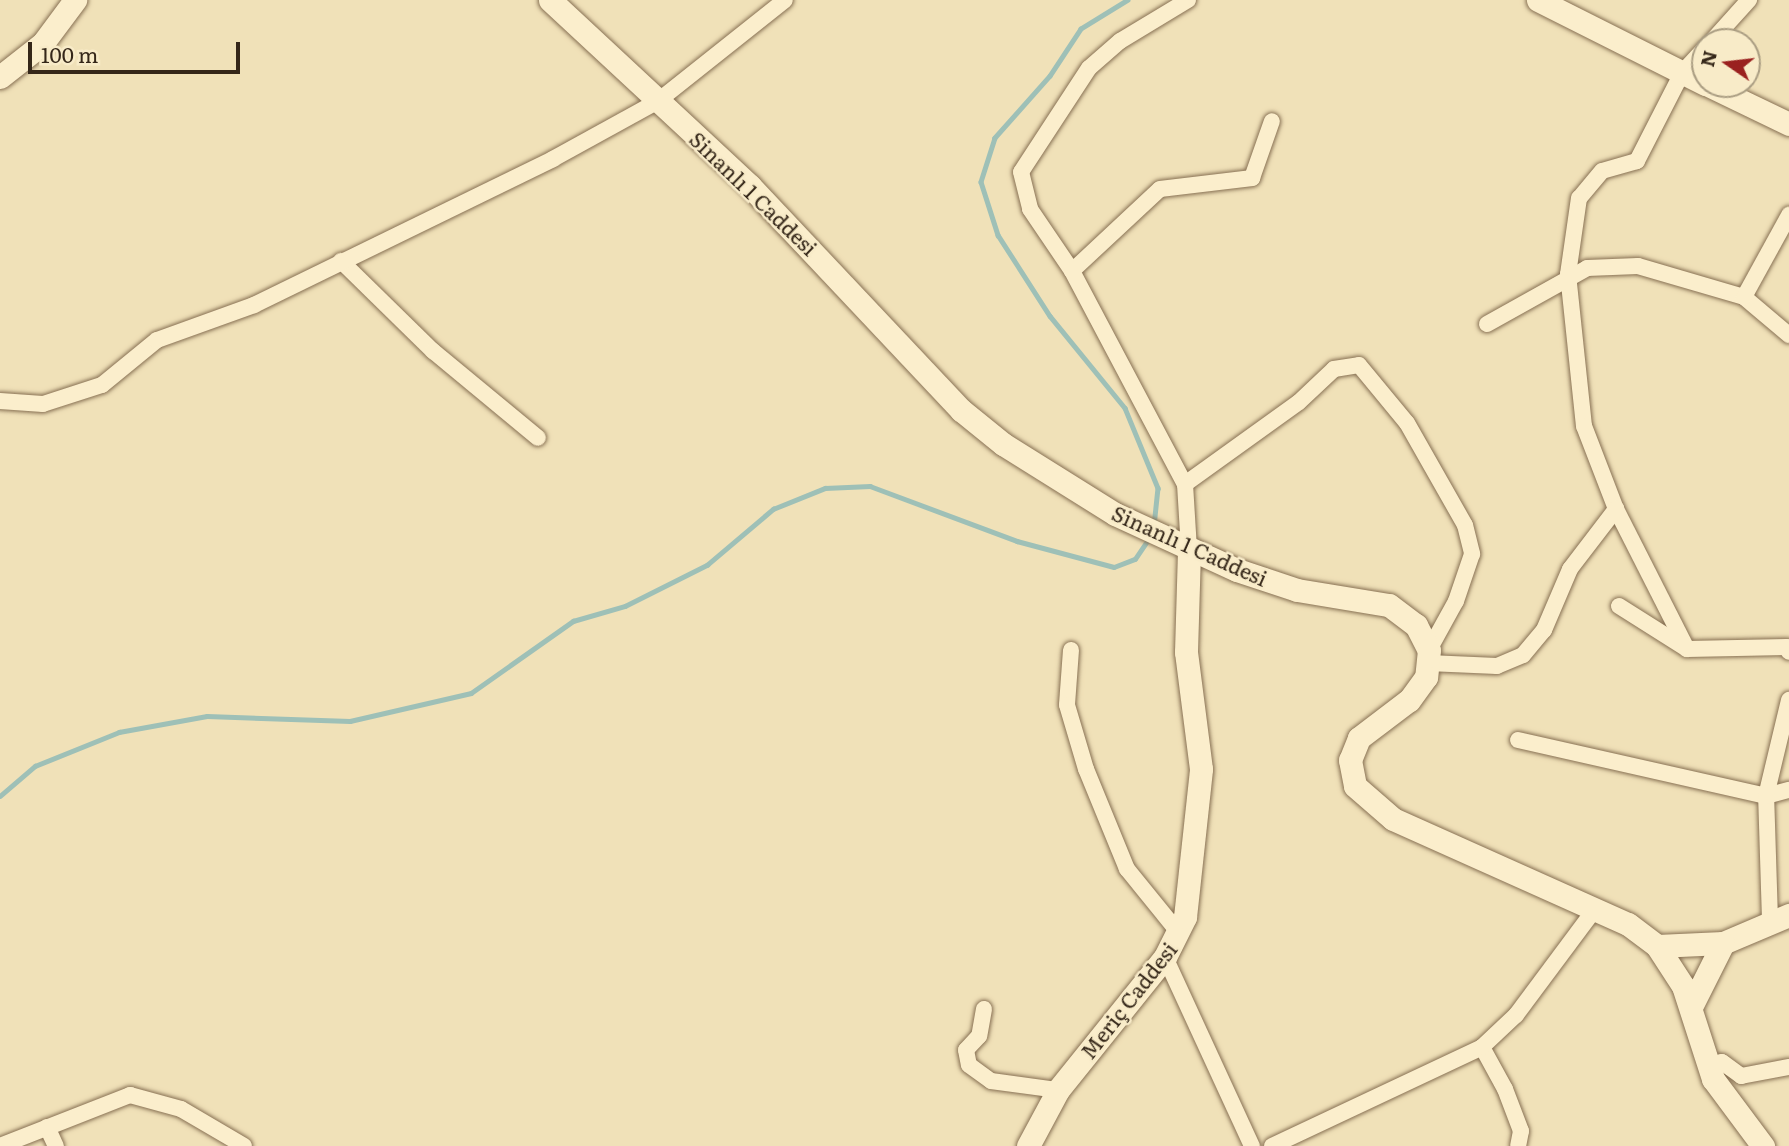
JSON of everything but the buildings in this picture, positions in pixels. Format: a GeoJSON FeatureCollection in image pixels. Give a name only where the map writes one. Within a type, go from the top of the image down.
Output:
{"type":"FeatureCollection","features":[{"type":"Feature","properties":{"kind":"main road"},"geometry":{"type":"LineString","coordinates":[[0,77],[43,43],[75,0]]}},
{"type":"Feature","properties":{"kind":"main road","name":"Sinanlı 1 Caddesi"},"geometry":{"type":"LineString","coordinates":[[550,0],[783,219],[961,410],[1034,466],[1115,514],[1181,545],[1297,590],[1388,605],[1416,625],[1429,657]]}},
{"type":"Feature","properties":{"kind":"main road"},"geometry":{"type":"LineString","coordinates":[[1538,0],[1691,77]]}},
{"type":"Feature","properties":{"kind":"main road"},"geometry":{"type":"LineString","coordinates":[[1734,98],[1789,124]]}},
{"type":"Feature","properties":{"kind":"main road","name":"Meriç Caddesi"},"geometry":{"type":"LineString","coordinates":[[1028,1146],[1058,1090],[1165,957],[1180,933],[1195,867],[1200,792],[1186,652],[1181,545]]}},
{"type":"Feature","properties":{"kind":"main road"},"geometry":{"type":"LineString","coordinates":[[1429,657],[1409,700],[1359,738],[1350,760],[1355,786],[1393,819],[1595,909],[1657,946],[1691,1007],[1707,1065],[1722,1096],[1763,1146]]}},
{"type":"Feature","properties":{"kind":"main road"},"geometry":{"type":"LineString","coordinates":[[1657,946],[1723,943],[1780,918]]}},
{"type":"Feature","properties":{"kind":"main road"},"geometry":{"type":"LineString","coordinates":[[1691,1007],[1723,943]]}},
{"type":"Feature","properties":{"kind":"street"},"geometry":{"type":"LineString","coordinates":[[0,401],[53,402],[102,386],[157,340],[254,305],[658,101],[784,0]]}},
{"type":"Feature","properties":{"kind":"street"},"geometry":{"type":"LineString","coordinates":[[1181,545],[1185,484],[1072,271],[1030,209],[1021,187],[1023,163],[1089,68],[1119,41],[1188,0]]}},
{"type":"Feature","properties":{"kind":"street"},"geometry":{"type":"LineString","coordinates":[[1723,28],[1749,0]]}},
{"type":"Feature","properties":{"kind":"street"},"geometry":{"type":"LineString","coordinates":[[1687,649],[1616,509],[1584,426],[1568,274],[1580,198],[1602,171],[1637,161],[1682,73],[1691,63]]}},
{"type":"Feature","properties":{"kind":"street"},"geometry":{"type":"LineString","coordinates":[[1072,271],[1160,189],[1252,178],[1272,121]]}},
{"type":"Feature","properties":{"kind":"street"},"geometry":{"type":"LineString","coordinates":[[1744,297],[1789,215]]}},
{"type":"Feature","properties":{"kind":"street"},"geometry":{"type":"LineString","coordinates":[[341,261],[423,342],[538,438]]}},
{"type":"Feature","properties":{"kind":"street"},"geometry":{"type":"LineString","coordinates":[[1487,324],[1568,274],[1638,266],[1744,297],[1789,335]]}},
{"type":"Feature","properties":{"kind":"street"},"geometry":{"type":"LineString","coordinates":[[1185,484],[1334,369],[1359,365],[1407,423],[1465,526],[1472,554],[1456,601],[1429,657],[1497,666],[1522,655],[1544,630],[1570,569],[1616,509]]}},
{"type":"Feature","properties":{"kind":"street"},"geometry":{"type":"LineString","coordinates":[[1619,606],[1687,649],[1787,647],[1789,652]]}},
{"type":"Feature","properties":{"kind":"street"},"geometry":{"type":"LineString","coordinates":[[1071,650],[1068,705],[1086,769],[1127,869],[1180,933]]}},
{"type":"Feature","properties":{"kind":"street"},"geometry":{"type":"LineString","coordinates":[[1780,918],[1766,796],[1789,700]]}},
{"type":"Feature","properties":{"kind":"street"},"geometry":{"type":"LineString","coordinates":[[1518,740],[1766,796],[1789,790]]}},
{"type":"Feature","properties":{"kind":"street"},"geometry":{"type":"LineString","coordinates":[[1272,1146],[1482,1047],[1516,1015],[1595,909]]}},
{"type":"Feature","properties":{"kind":"street"},"geometry":{"type":"LineString","coordinates":[[1165,957],[1252,1146]]}},
{"type":"Feature","properties":{"kind":"street"},"geometry":{"type":"LineString","coordinates":[[984,1009],[979,1036],[967,1051],[969,1065],[991,1081],[1058,1090]]}},
{"type":"Feature","properties":{"kind":"street"},"geometry":{"type":"LineString","coordinates":[[1482,1047],[1506,1088],[1521,1131],[1518,1146]]}},
{"type":"Feature","properties":{"kind":"street"},"geometry":{"type":"LineString","coordinates":[[1707,1065],[1722,1062],[1741,1076],[1789,1067]]}},
{"type":"Feature","properties":{"kind":"street"},"geometry":{"type":"LineString","coordinates":[[0,1146],[138,1095],[181,1109],[244,1146]]}},
{"type":"Feature","properties":{"kind":"street"},"geometry":{"type":"LineString","coordinates":[[47,1127],[56,1146]]}},
{"type":"Feature","properties":{"kind":"waterway"},"geometry":{"type":"LineString","coordinates":[[1128,0],[1081,29],[1050,76],[995,138],[981,182],[998,235],[1050,316],[1125,408],[1158,488],[1154,525]]}},
{"type":"Feature","properties":{"kind":"waterway"},"geometry":{"type":"LineString","coordinates":[[0,796],[35,766],[119,732],[207,716],[350,721],[471,693],[573,621],[625,606],[707,565],[773,509],[825,488],[870,486],[1017,541],[1114,567],[1135,559],[1150,537]]}}]}
